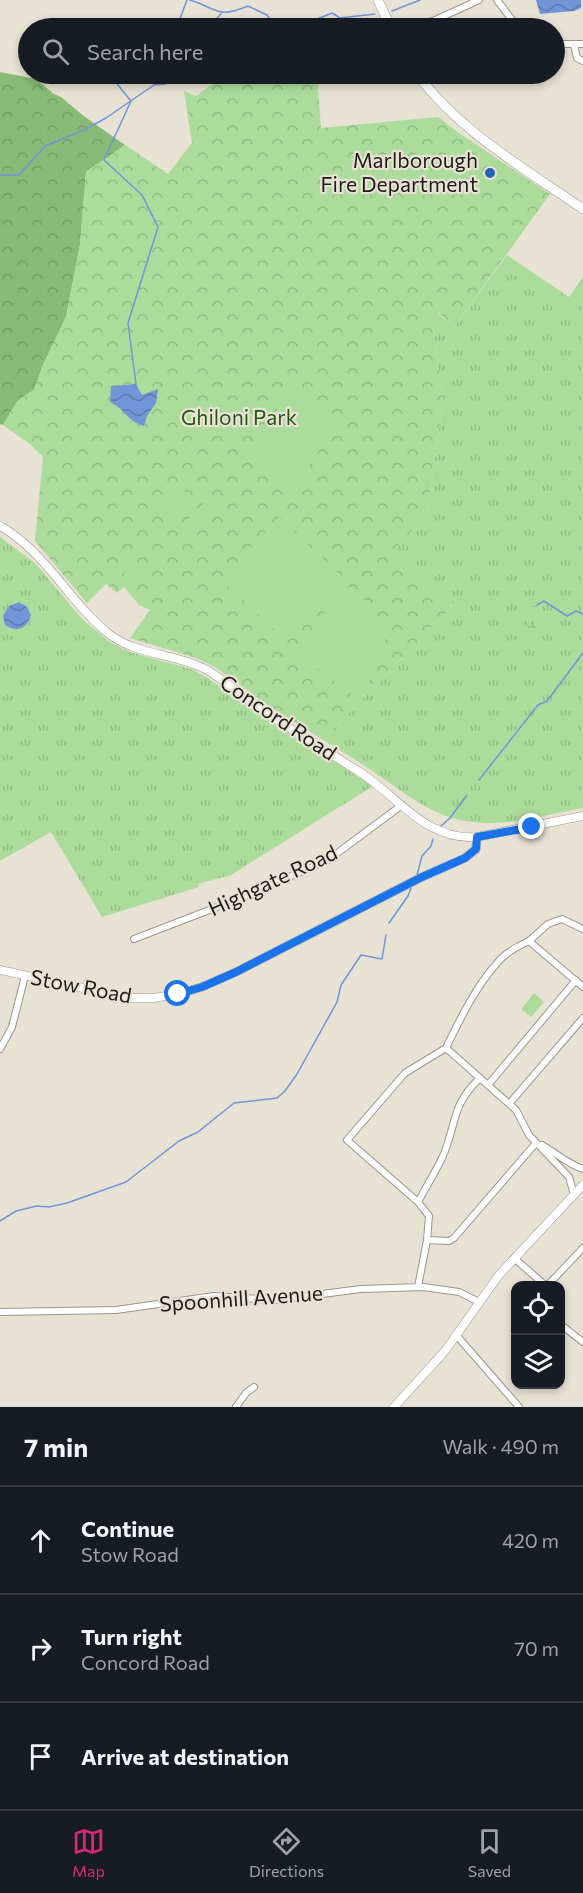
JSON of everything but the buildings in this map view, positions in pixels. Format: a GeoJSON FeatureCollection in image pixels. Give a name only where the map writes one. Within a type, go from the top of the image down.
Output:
{"type":"FeatureCollection","features":[{"type":"Feature","properties":{"kind":"main road"},"geometry":{"type":"LineString","coordinates":[[378,0],[386,18]]}},
{"type":"Feature","properties":{"kind":"main road"},"geometry":{"type":"LineString","coordinates":[[425,84],[450,113],[468,128],[583,209]]}},
{"type":"Feature","properties":{"kind":"street"},"geometry":{"type":"LineString","coordinates":[[440,18],[479,0]]}},
{"type":"Feature","properties":{"kind":"street"},"geometry":{"type":"LineString","coordinates":[[497,0],[510,18]]}},
{"type":"Feature","properties":{"kind":"street"},"geometry":{"type":"LineString","coordinates":[[565,45],[583,44]]}},
{"type":"Feature","properties":{"kind":"street"},"geometry":{"type":"LineString","coordinates":[[574,45],[578,58],[583,61]]}},
{"type":"Feature","properties":{"kind":"street","name":"Concord Road"},"geometry":{"type":"LineString","coordinates":[[0,526],[30,547],[92,618],[110,635],[131,647],[170,655],[207,670],[254,705],[367,776],[423,822],[439,832],[460,838],[477,837],[583,816]]}},
{"type":"Feature","properties":{"kind":"street","name":"Highgate Road"},"geometry":{"type":"LineString","coordinates":[[134,939],[253,893],[328,860],[402,805]]}},
{"type":"Feature","properties":{"kind":"street","name":"Stow Road"},"geometry":{"type":"LineString","coordinates":[[0,970],[129,998],[154,998],[190,991],[236,972],[422,877],[465,858],[476,849],[477,837]]}},
{"type":"Feature","properties":{"kind":"street"},"geometry":{"type":"LineString","coordinates":[[418,1287],[429,1216],[417,1202],[347,1140],[405,1073],[446,1048],[457,1025],[498,960],[529,940],[548,924],[562,919],[583,929]]}},
{"type":"Feature","properties":{"kind":"street"},"geometry":{"type":"LineString","coordinates":[[529,940],[583,987]]}},
{"type":"Feature","properties":{"kind":"street"},"geometry":{"type":"LineString","coordinates":[[0,1049],[12,1027],[25,976]]}},
{"type":"Feature","properties":{"kind":"street"},"geometry":{"type":"LineString","coordinates":[[488,1085],[576,980]]}},
{"type":"Feature","properties":{"kind":"street"},"geometry":{"type":"LineString","coordinates":[[509,1104],[583,1018]]}},
{"type":"Feature","properties":{"kind":"street"},"geometry":{"type":"LineString","coordinates":[[446,1048],[516,1110],[529,1135],[569,1177],[574,1195]]}},
{"type":"Feature","properties":{"kind":"street"},"geometry":{"type":"LineString","coordinates":[[417,1202],[443,1156],[457,1107],[479,1079]]}},
{"type":"Feature","properties":{"kind":"street"},"geometry":{"type":"LineString","coordinates":[[536,1143],[554,1151],[571,1165],[583,1169]]}},
{"type":"Feature","properties":{"kind":"street"},"geometry":{"type":"LineString","coordinates":[[427,1240],[449,1241],[454,1238],[536,1143]]}},
{"type":"Feature","properties":{"kind":"street"},"geometry":{"type":"LineString","coordinates":[[394,1407],[457,1336],[495,1280],[583,1185]]}},
{"type":"Feature","properties":{"kind":"street"},"geometry":{"type":"LineString","coordinates":[[551,1281],[583,1248]]}},
{"type":"Feature","properties":{"kind":"street"},"geometry":{"type":"LineString","coordinates":[[514,1258],[540,1281]]}},
{"type":"Feature","properties":{"kind":"street","name":"Spoonhill Avenue"},"geometry":{"type":"LineString","coordinates":[[0,1312],[116,1310],[214,1296],[275,1300],[355,1290],[418,1287],[447,1289],[479,1302]]}},
{"type":"Feature","properties":{"kind":"street"},"geometry":{"type":"LineString","coordinates":[[565,1327],[583,1342]]}},
{"type":"Feature","properties":{"kind":"street"},"geometry":{"type":"LineString","coordinates":[[457,1336],[519,1407]]}},
{"type":"Feature","properties":{"kind":"street"},"geometry":{"type":"LineString","coordinates":[[237,1407],[246,1393],[254,1387]]}},
{"type":"Feature","properties":{"kind":"green space"},"geometry":{"type":"Polygon","coordinates":[[[0,72],[18,76],[18,84],[42,84],[125,145],[86,172],[80,245],[66,317],[34,390],[18,400],[3,425],[0,424],[0,72]]]}},
{"type":"Feature","properties":{"kind":"green space","name":"Ghiloni Park"},"geometry":{"type":"Polygon","coordinates":[[[212,84],[318,84],[321,128],[438,117],[550,194],[454,327],[438,312],[433,328],[443,401],[427,515],[390,554],[455,603],[323,740],[269,706],[215,667],[196,658],[130,638],[150,610],[139,605],[124,587],[117,593],[106,584],[87,603],[35,541],[43,457],[30,444],[3,425],[18,400],[34,390],[66,317],[80,245],[86,172],[125,145],[168,174],[192,143],[184,91],[196,96],[212,84]]]}},
{"type":"Feature","properties":{"kind":"green space"},"geometry":{"type":"Polygon","coordinates":[[[507,255],[569,297],[583,277],[583,808],[516,821],[493,823],[460,820],[433,810],[323,740],[454,604],[389,554],[427,515],[443,401],[433,328],[437,312],[454,327],[507,255]]]}},
{"type":"Feature","properties":{"kind":"green space"},"geometry":{"type":"Polygon","coordinates":[[[289,388],[337,416],[296,489],[248,462],[289,388]]]}},
{"type":"Feature","properties":{"kind":"green space"},"geometry":{"type":"Polygon","coordinates":[[[183,490],[192,499],[176,516],[167,507],[183,490]]]}},
{"type":"Feature","properties":{"kind":"green space"},"geometry":{"type":"Polygon","coordinates":[[[205,502],[214,510],[199,528],[189,519],[205,502]]]}},
{"type":"Feature","properties":{"kind":"green space"},"geometry":{"type":"Polygon","coordinates":[[[279,517],[343,577],[284,639],[221,579],[279,517]]]}},
{"type":"Feature","properties":{"kind":"green space"},"geometry":{"type":"Polygon","coordinates":[[[0,537],[36,564],[82,619],[110,642],[130,652],[191,669],[208,678],[264,718],[373,786],[231,875],[102,917],[51,832],[0,861],[0,537]]]}},
{"type":"Feature","properties":{"kind":"green space"},"geometry":{"type":"Polygon","coordinates":[[[140,562],[148,573],[131,585],[123,573],[140,562]]]}},
{"type":"Feature","properties":{"kind":"green space"},"geometry":{"type":"Polygon","coordinates":[[[345,584],[368,605],[384,633],[384,658],[357,698],[302,657],[301,645],[345,584]]]}},
{"type":"Feature","properties":{"kind":"green space"},"geometry":{"type":"Polygon","coordinates":[[[537,605],[541,611],[541,618],[533,630],[528,628],[527,616],[529,608],[537,605]]]}},
{"type":"Feature","properties":{"kind":"green space"},"geometry":{"type":"Polygon","coordinates":[[[534,993],[544,1002],[531,1017],[521,1009],[534,993]]]}},
{"type":"Feature","properties":{"kind":"water"},"geometry":{"type":"Polygon","coordinates":[[[536,0],[581,0],[581,8],[574,11],[540,14],[536,0]]]}},
{"type":"Feature","properties":{"kind":"water"},"geometry":{"type":"Polygon","coordinates":[[[136,384],[142,395],[158,389],[156,403],[147,416],[144,426],[134,422],[110,402],[111,386],[136,384]]]}},
{"type":"Feature","properties":{"kind":"water"},"geometry":{"type":"Polygon","coordinates":[[[19,602],[27,607],[31,615],[27,624],[14,629],[5,625],[3,616],[9,606],[19,602]]]}},
{"type":"Feature","properties":{"kind":"waterway"},"geometry":{"type":"LineString","coordinates":[[180,18],[187,0]]}},
{"type":"Feature","properties":{"kind":"waterway"},"geometry":{"type":"LineString","coordinates":[[190,0],[223,12],[248,6],[269,18]]}},
{"type":"Feature","properties":{"kind":"waterway"},"geometry":{"type":"LineString","coordinates":[[392,11],[420,0]]}},
{"type":"Feature","properties":{"kind":"waterway"},"geometry":{"type":"LineString","coordinates":[[320,18],[332,13],[340,18]]}},
{"type":"Feature","properties":{"kind":"waterway"},"geometry":{"type":"LineString","coordinates":[[217,18],[221,14]]}},
{"type":"Feature","properties":{"kind":"waterway"},"geometry":{"type":"LineString","coordinates":[[340,18],[375,14]]}},
{"type":"Feature","properties":{"kind":"waterway"},"geometry":{"type":"LineString","coordinates":[[117,84],[131,101],[104,160],[142,195],[158,227],[128,323],[136,384]]}},
{"type":"Feature","properties":{"kind":"waterway"},"geometry":{"type":"LineString","coordinates":[[0,175],[19,175],[45,146],[82,131],[106,118],[154,85],[165,84]]}},
{"type":"Feature","properties":{"kind":"waterway"},"geometry":{"type":"LineString","coordinates":[[537,605],[544,601],[567,616],[576,611],[583,614]]}},
{"type":"Feature","properties":{"kind":"waterway"},"geometry":{"type":"LineString","coordinates":[[479,780],[538,705],[547,701],[583,653]]}},
{"type":"Feature","properties":{"kind":"waterway"},"geometry":{"type":"LineString","coordinates":[[441,826],[467,795]]}},
{"type":"Feature","properties":{"kind":"waterway"},"geometry":{"type":"LineString","coordinates":[[417,875],[422,856],[431,846],[433,839]]}},
{"type":"Feature","properties":{"kind":"waterway"},"geometry":{"type":"LineString","coordinates":[[389,923],[411,888]]}},
{"type":"Feature","properties":{"kind":"waterway"},"geometry":{"type":"LineString","coordinates":[[0,1221],[16,1211],[67,1203],[126,1182],[179,1141],[198,1132],[234,1103],[277,1098],[297,1074],[337,1002],[341,985],[361,955],[382,959],[386,935]]}},
{"type":"Feature","properties":{"kind":"place","name":"Marlborough Fire Department"},"geometry":{"type":"Point","coordinates":[490,173]}},
{"type":"Feature","properties":{"kind":"route"},"geometry":{"type":"LineString","coordinates":[[178,994],[224,978],[379,901],[422,877],[465,858],[476,849],[477,837],[532,827]]}}]}
